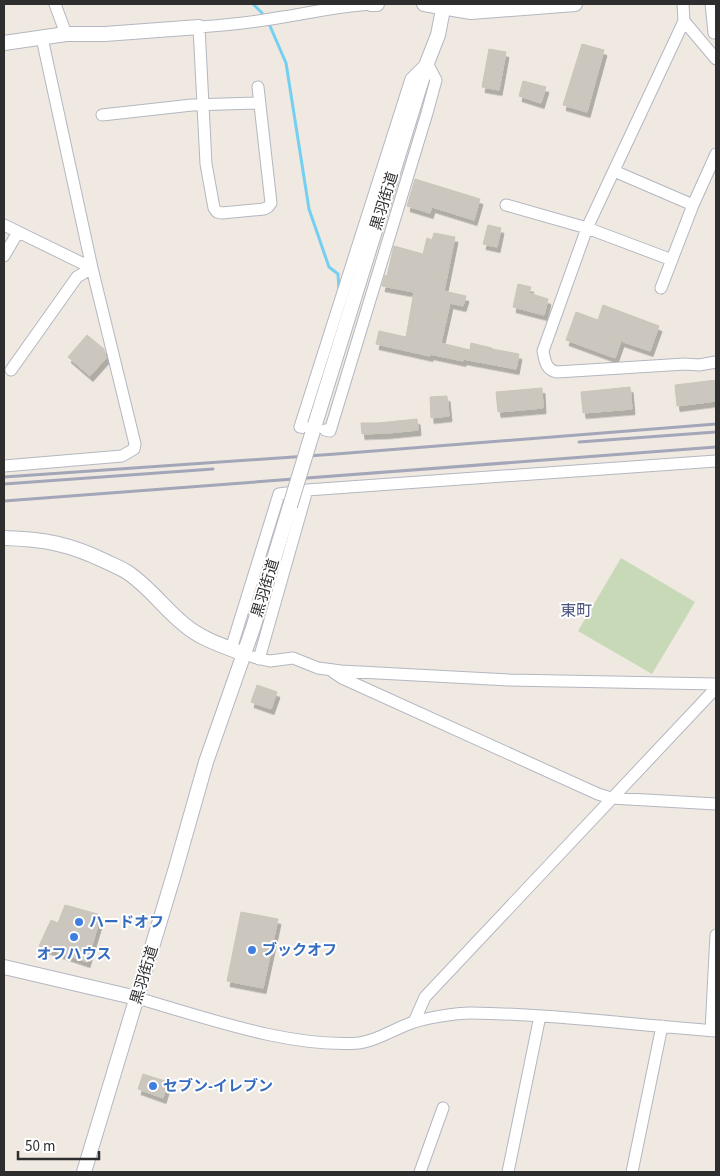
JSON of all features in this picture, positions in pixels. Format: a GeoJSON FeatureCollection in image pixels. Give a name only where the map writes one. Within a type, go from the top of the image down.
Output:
{"type":"FeatureCollection","features":[{"type":"Feature","properties":{"kind":"street"},"geometry":{"type":"LineString","coordinates":[[55,4],[66,34]]}},
{"type":"Feature","properties":{"kind":"street"},"geometry":{"type":"LineString","coordinates":[[4,43],[66,34],[105,34],[199,27],[272,19],[340,5],[377,4]]}},
{"type":"Feature","properties":{"kind":"street"},"geometry":{"type":"LineString","coordinates":[[424,4],[444,5],[461,11],[471,12],[575,4]]}},
{"type":"Feature","properties":{"kind":"street"},"geometry":{"type":"LineString","coordinates":[[683,4],[684,22],[587,228],[543,351],[546,365],[552,371],[557,372],[685,364],[699,365],[716,362]]}},
{"type":"Feature","properties":{"kind":"street"},"geometry":{"type":"LineString","coordinates":[[712,4],[714,33]]}},
{"type":"Feature","properties":{"kind":"street","name":"黒羽街道"},"geometry":{"type":"LineString","coordinates":[[84,1172],[206,762],[244,654],[315,431],[427,64],[438,35],[444,5]]}},
{"type":"Feature","properties":{"kind":"street"},"geometry":{"type":"LineString","coordinates":[[684,22],[716,59]]}},
{"type":"Feature","properties":{"kind":"street"},"geometry":{"type":"LineString","coordinates":[[199,27],[206,164],[214,208],[217,212],[264,209],[271,203],[258,88]]}},
{"type":"Feature","properties":{"kind":"street"},"geometry":{"type":"LineString","coordinates":[[4,466],[122,456],[134,449],[135,444],[92,268],[42,38]]}},
{"type":"Feature","properties":{"kind":"street"},"geometry":{"type":"LineString","coordinates":[[102,115],[192,105],[260,103]]}},
{"type":"Feature","properties":{"kind":"street"},"geometry":{"type":"LineString","coordinates":[[661,288],[693,205],[716,154]]}},
{"type":"Feature","properties":{"kind":"street"},"geometry":{"type":"LineString","coordinates":[[614,172],[693,205]]}},
{"type":"Feature","properties":{"kind":"street"},"geometry":{"type":"LineString","coordinates":[[506,205],[587,228],[672,260]]}},
{"type":"Feature","properties":{"kind":"street"},"geometry":{"type":"LineString","coordinates":[[4,225],[92,268]]}},
{"type":"Feature","properties":{"kind":"street"},"geometry":{"type":"LineString","coordinates":[[4,256],[18,232]]}},
{"type":"Feature","properties":{"kind":"street"},"geometry":{"type":"LineString","coordinates":[[11,370],[77,277],[92,268]]}},
{"type":"Feature","properties":{"kind":"street"},"geometry":{"type":"LineString","coordinates":[[230,649],[279,494],[307,490],[716,461]]}},
{"type":"Feature","properties":{"kind":"street"},"geometry":{"type":"LineString","coordinates":[[259,659],[307,490]]}},
{"type":"Feature","properties":{"kind":"street"},"geometry":{"type":"LineString","coordinates":[[4,538],[32,539],[62,544],[90,554],[126,571],[146,586],[184,626],[199,636],[259,659],[270,661],[293,658],[318,668],[329,670],[509,680],[716,684]]}},
{"type":"Feature","properties":{"kind":"street"},"geometry":{"type":"LineString","coordinates":[[329,670],[411,710],[598,794],[611,798],[716,804]]}},
{"type":"Feature","properties":{"kind":"street"},"geometry":{"type":"LineString","coordinates":[[414,1022],[426,997],[716,688]]}},
{"type":"Feature","properties":{"kind":"street"},"geometry":{"type":"LineString","coordinates":[[4,967],[137,998],[257,1031],[306,1040],[337,1043],[361,1043],[381,1037],[414,1022],[470,1013],[540,1016],[714,1031],[716,935]]}},
{"type":"Feature","properties":{"kind":"street"},"geometry":{"type":"LineString","coordinates":[[508,1172],[540,1016]]}},
{"type":"Feature","properties":{"kind":"street"},"geometry":{"type":"LineString","coordinates":[[632,1172],[662,1026]]}},
{"type":"Feature","properties":{"kind":"street"},"geometry":{"type":"LineString","coordinates":[[420,1172],[444,1108]]}},
{"type":"Feature","properties":{"kind":"green space"},"geometry":{"type":"Polygon","coordinates":[[[621,558],[695,602],[652,674],[578,631],[621,558]]]}},
{"type":"Feature","properties":{"kind":"building"},"geometry":{"type":"Polygon","coordinates":[[[582,44],[604,50],[587,112],[563,105],[582,44]]]}},
{"type":"Feature","properties":{"kind":"building"},"geometry":{"type":"Polygon","coordinates":[[[489,49],[506,52],[499,90],[482,87],[489,49]]]}},
{"type":"Feature","properties":{"kind":"building"},"geometry":{"type":"Polygon","coordinates":[[[523,81],[546,87],[541,103],[519,96],[523,81]]]}},
{"type":"Feature","properties":{"kind":"building"},"geometry":{"type":"Polygon","coordinates":[[[415,179],[480,199],[474,220],[432,207],[430,213],[407,206],[415,179]]]}},
{"type":"Feature","properties":{"kind":"building"},"geometry":{"type":"Polygon","coordinates":[[[488,225],[501,228],[497,247],[483,244],[488,225]]]}},
{"type":"Feature","properties":{"kind":"building"},"geometry":{"type":"Polygon","coordinates":[[[434,233],[455,237],[444,291],[466,296],[463,306],[450,303],[441,343],[470,350],[471,343],[519,354],[516,369],[430,354],[430,356],[376,344],[379,331],[406,337],[414,292],[382,286],[385,275],[387,276],[394,246],[423,254],[427,238],[432,240],[434,233]]]}},
{"type":"Feature","properties":{"kind":"building"},"geometry":{"type":"Polygon","coordinates":[[[518,284],[531,287],[529,293],[548,299],[544,315],[513,307],[518,284]]]}},
{"type":"Feature","properties":{"kind":"building"},"geometry":{"type":"Polygon","coordinates":[[[603,305],[659,326],[650,351],[621,341],[615,358],[566,340],[576,312],[598,320],[603,305]]]}},
{"type":"Feature","properties":{"kind":"building"},"geometry":{"type":"Polygon","coordinates":[[[87,335],[104,349],[106,358],[90,376],[68,357],[87,335]]]}},
{"type":"Feature","properties":{"kind":"building"},"geometry":{"type":"Polygon","coordinates":[[[716,380],[716,401],[677,406],[675,385],[716,380]]]}},
{"type":"Feature","properties":{"kind":"building"},"geometry":{"type":"Polygon","coordinates":[[[630,387],[632,409],[583,413],[581,392],[630,387]]]}},
{"type":"Feature","properties":{"kind":"building"},"geometry":{"type":"Polygon","coordinates":[[[542,388],[543,408],[498,412],[496,392],[542,388]]]}},
{"type":"Feature","properties":{"kind":"building"},"geometry":{"type":"Polygon","coordinates":[[[447,396],[449,416],[431,418],[430,397],[447,396]]]}},
{"type":"Feature","properties":{"kind":"building"},"geometry":{"type":"Polygon","coordinates":[[[417,419],[418,430],[362,434],[361,423],[417,419]]]}},
{"type":"Feature","properties":{"kind":"building"},"geometry":{"type":"Polygon","coordinates":[[[257,685],[277,692],[271,709],[251,702],[257,685]]]}},
{"type":"Feature","properties":{"kind":"building"},"geometry":{"type":"Polygon","coordinates":[[[65,905],[101,915],[87,962],[39,946],[51,920],[58,923],[65,905]]]}},
{"type":"Feature","properties":{"kind":"building","name":"ブックオフ"},"geometry":{"type":"Polygon","coordinates":[[[241,912],[278,919],[263,988],[227,981],[241,912]]]}},
{"type":"Feature","properties":{"kind":"building","name":"セブン-イレブン"},"geometry":{"type":"Polygon","coordinates":[[[143,1074],[168,1082],[163,1098],[138,1089],[143,1074]]]}},
{"type":"Feature","properties":{"kind":"waterway"},"geometry":{"type":"LineString","coordinates":[[253,4],[262,13]]}},
{"type":"Feature","properties":{"kind":"waterway"},"geometry":{"type":"LineString","coordinates":[[270,26],[286,63],[309,209],[329,267],[338,274],[339,290]]}},
{"type":"Feature","properties":{"kind":"railway"},"geometry":{"type":"LineString","coordinates":[[4,477],[336,454],[716,424]]}},
{"type":"Feature","properties":{"kind":"railway"},"geometry":{"type":"LineString","coordinates":[[579,442],[716,432]]}},
{"type":"Feature","properties":{"kind":"railway"},"geometry":{"type":"LineString","coordinates":[[4,501],[716,447]]}},
{"type":"Feature","properties":{"kind":"railway"},"geometry":{"type":"LineString","coordinates":[[4,484],[213,469]]}},
{"type":"Feature","properties":{"kind":"place","name":"ハードオフ"},"geometry":{"type":"Point","coordinates":[79,922]}},
{"type":"Feature","properties":{"kind":"place","name":"オフハウス"},"geometry":{"type":"Point","coordinates":[74,937]}},
{"type":"Feature","properties":{"kind":"place","name":"ブックオフ"},"geometry":{"type":"Point","coordinates":[252,950]}},
{"type":"Feature","properties":{"kind":"place","name":"セブン-イレブン"},"geometry":{"type":"Point","coordinates":[153,1086]}},
{"type":"Feature","properties":{"kind":"district","name":"東町"},"geometry":{"type":"Point","coordinates":[576,610]}}]}
